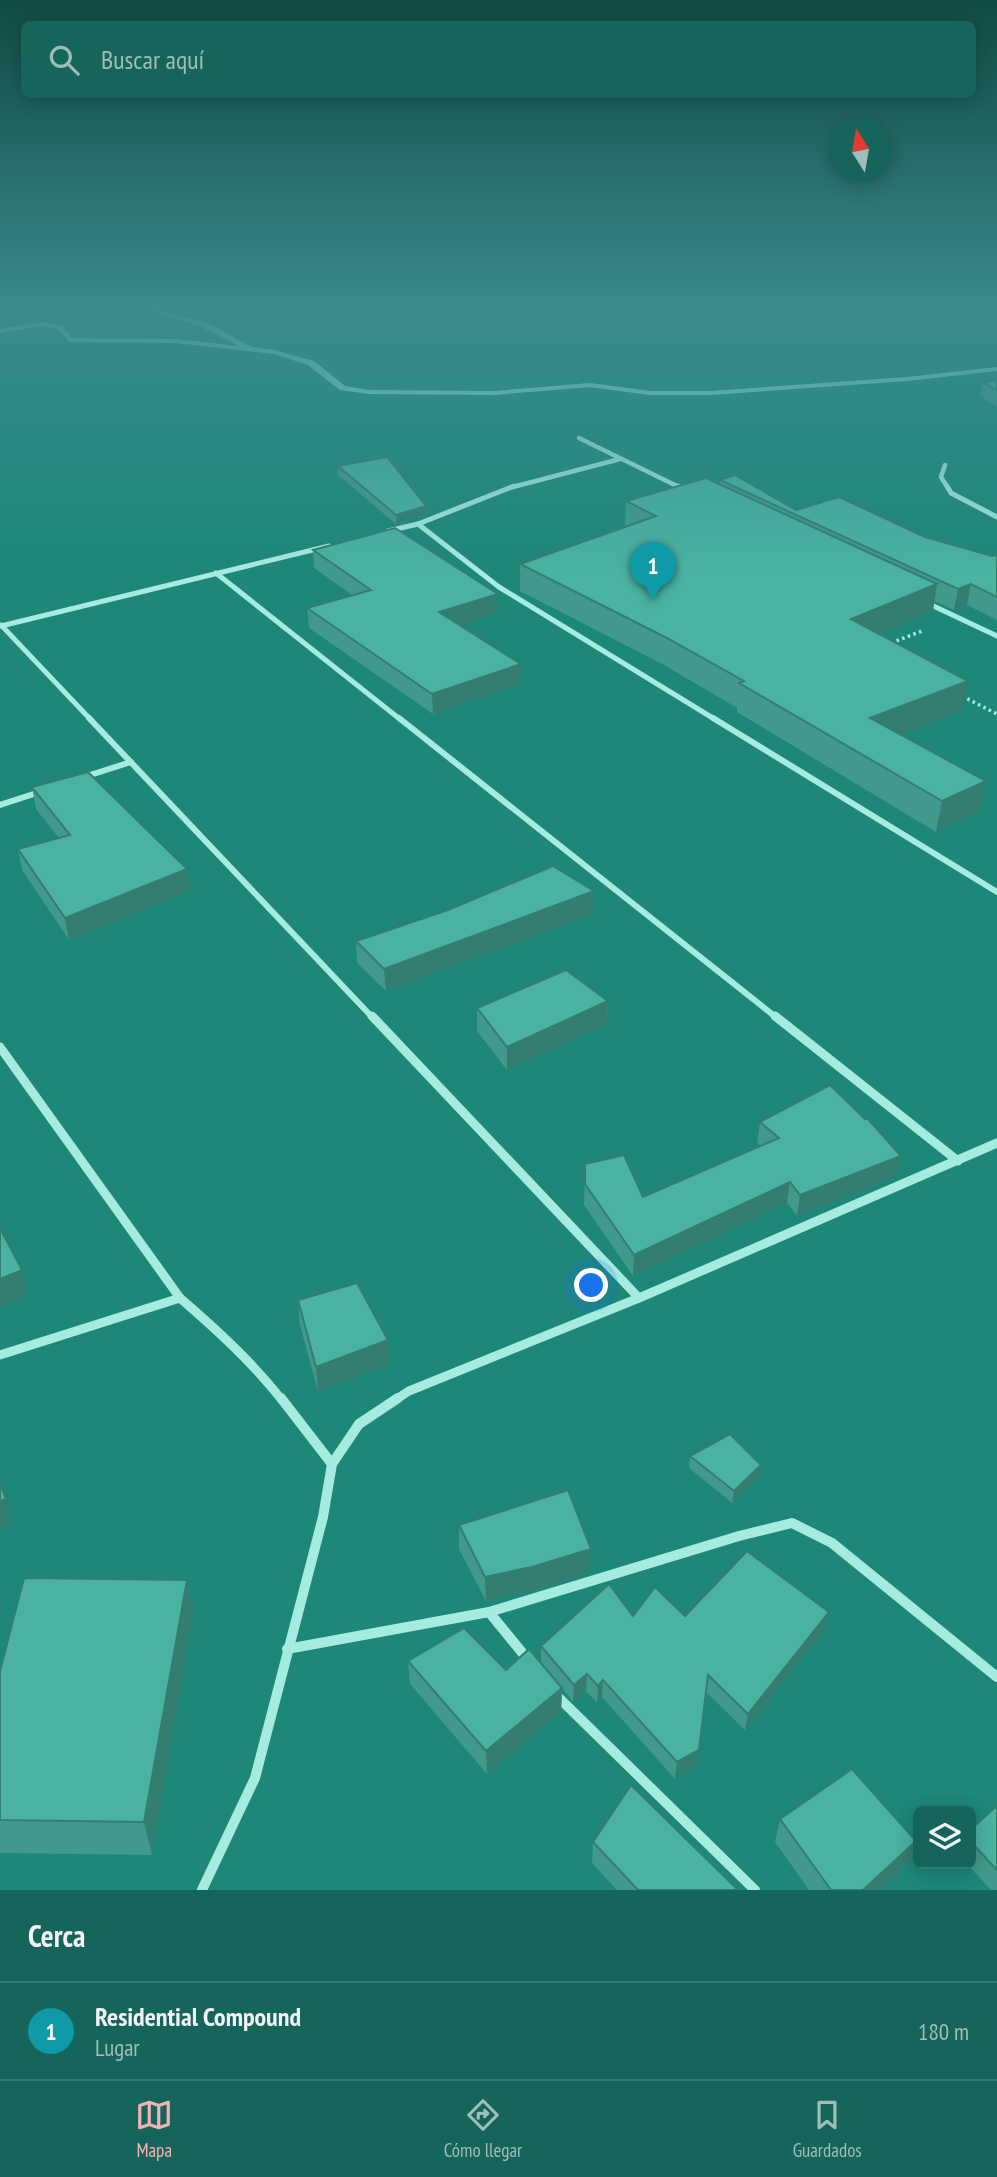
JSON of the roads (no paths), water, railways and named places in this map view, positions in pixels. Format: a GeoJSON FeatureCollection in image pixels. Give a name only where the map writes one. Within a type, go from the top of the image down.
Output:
{"type":"FeatureCollection","features":[{"type":"Feature","properties":{"kind":"street"},"geometry":{"type":"LineString","coordinates":[[579,438],[696,494]]}},
{"type":"Feature","properties":{"kind":"street"},"geometry":{"type":"LineString","coordinates":[[378,534],[418,524],[519,484],[621,458]]}},
{"type":"Feature","properties":{"kind":"street"},"geometry":{"type":"LineString","coordinates":[[945,465],[941,477],[951,493],[997,517]]}},
{"type":"Feature","properties":{"kind":"street"},"geometry":{"type":"LineString","coordinates":[[418,524],[499,587],[997,892]]}},
{"type":"Feature","properties":{"kind":"street"},"geometry":{"type":"LineString","coordinates":[[337,544],[1,626],[639,1298]]}},
{"type":"Feature","properties":{"kind":"street"},"geometry":{"type":"LineString","coordinates":[[216,573],[958,1161]]}},
{"type":"Feature","properties":{"kind":"street"},"geometry":{"type":"LineString","coordinates":[[921,600],[997,636]]}},
{"type":"Feature","properties":{"kind":"street"},"geometry":{"type":"LineString","coordinates":[[79,779],[131,762]]}},
{"type":"Feature","properties":{"kind":"street"},"geometry":{"type":"LineString","coordinates":[[0,805],[52,788]]}},
{"type":"Feature","properties":{"kind":"street"},"geometry":{"type":"LineString","coordinates":[[0,1047],[180,1298],[219,1331],[260,1372],[332,1464]]}},
{"type":"Feature","properties":{"kind":"street"},"geometry":{"type":"LineString","coordinates":[[202,1890],[255,1778],[323,1517],[332,1464],[359,1424],[409,1391],[639,1298],[997,1143]]}},
{"type":"Feature","properties":{"kind":"street"},"geometry":{"type":"LineString","coordinates":[[0,1355],[180,1298]]}},
{"type":"Feature","properties":{"kind":"street"},"geometry":{"type":"LineString","coordinates":[[287,1649],[489,1612],[739,1536],[793,1523],[832,1543],[997,1677]]}},
{"type":"Feature","properties":{"kind":"street"},"geometry":{"type":"LineString","coordinates":[[489,1612],[538,1672]]}},
{"type":"Feature","properties":{"kind":"street"},"geometry":{"type":"LineString","coordinates":[[546,1682],[570,1711],[755,1890]]}},
{"type":"Feature","properties":{"kind":"place","name":"Residential Compound"},"geometry":{"type":"Point","coordinates":[653,600]}}]}
